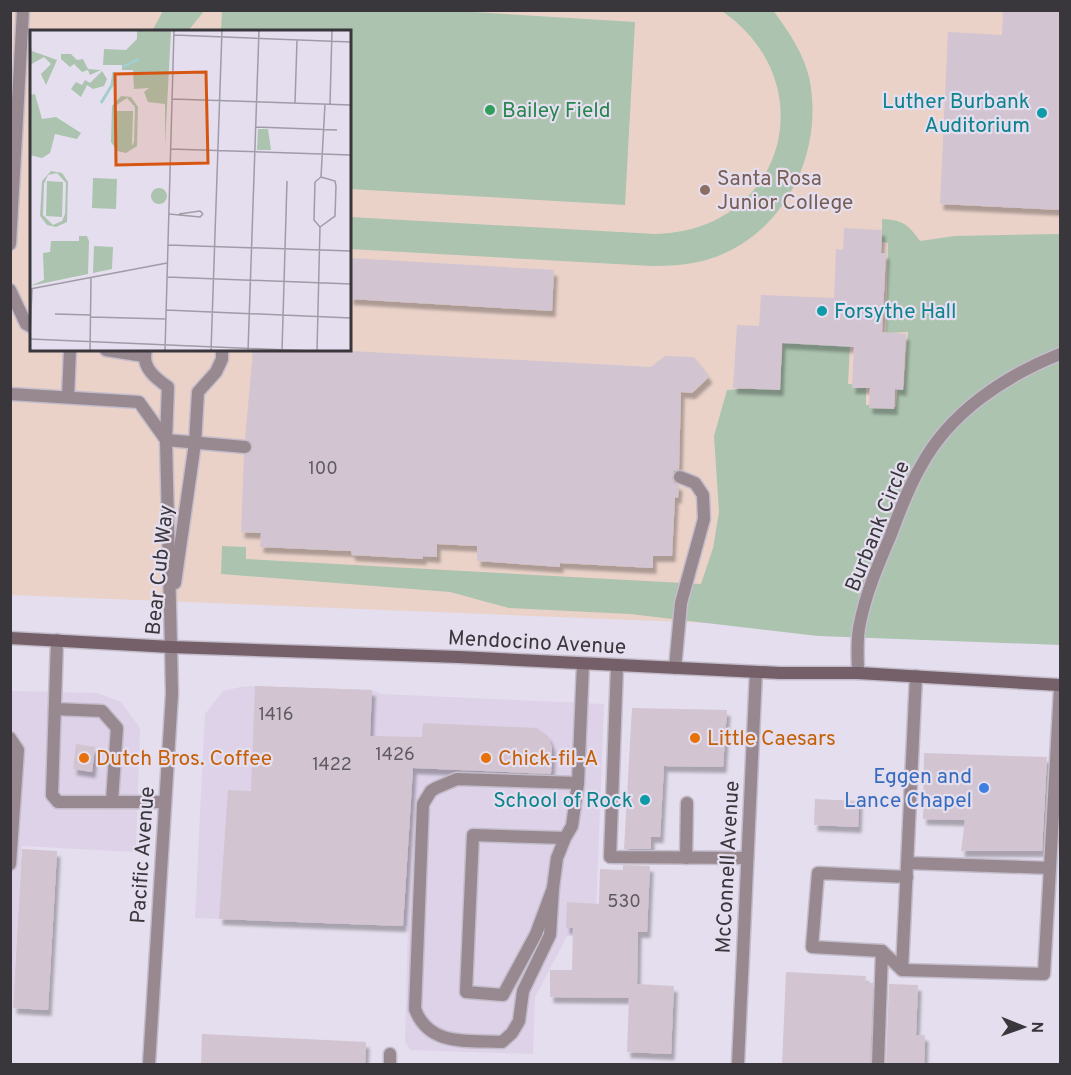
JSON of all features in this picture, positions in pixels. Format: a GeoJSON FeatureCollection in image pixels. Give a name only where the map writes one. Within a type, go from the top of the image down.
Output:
{"type":"FeatureCollection","features":[{"type":"Feature","properties":{"kind":"main road","name":"Mendocino Avenue"},"geometry":{"type":"LineString","coordinates":[[10,638],[756,672],[858,673],[1060,685]]}},
{"type":"Feature","properties":{"kind":"street"},"geometry":{"type":"LineString","coordinates":[[10,244],[23,10]]}},
{"type":"Feature","properties":{"kind":"street"},"geometry":{"type":"LineString","coordinates":[[10,290],[26,324],[30,326]]}},
{"type":"Feature","properties":{"kind":"street"},"geometry":{"type":"LineString","coordinates":[[68,397],[70,351]]}},
{"type":"Feature","properties":{"kind":"street","name":"Bear Cub Way"},"geometry":{"type":"LineString","coordinates":[[119,351],[145,353],[148,369],[157,380],[168,387],[166,440],[171,647]]}},
{"type":"Feature","properties":{"kind":"street","name":"Bear Cub Way"},"geometry":{"type":"LineString","coordinates":[[171,647],[173,595],[195,443],[198,392],[216,372],[222,359],[222,351]]}},
{"type":"Feature","properties":{"kind":"street","name":"Burbank Circle"},"geometry":{"type":"LineString","coordinates":[[858,673],[859,624],[872,583],[921,464],[940,439],[981,398],[1000,383],[1060,354]]}},
{"type":"Feature","properties":{"kind":"street"},"geometry":{"type":"LineString","coordinates":[[10,394],[140,402],[166,440],[245,447]]}},
{"type":"Feature","properties":{"kind":"street"},"geometry":{"type":"LineString","coordinates":[[675,668],[681,603],[704,519],[703,495],[695,483],[680,477]]}},
{"type":"Feature","properties":{"kind":"street"},"geometry":{"type":"LineString","coordinates":[[57,640],[52,795],[58,802],[165,802]]}},
{"type":"Feature","properties":{"kind":"street","name":"Pacific Avenue"},"geometry":{"type":"LineString","coordinates":[[149,1065],[172,694],[171,647]]}},
{"type":"Feature","properties":{"kind":"street"},"geometry":{"type":"LineString","coordinates":[[578,783],[457,779],[441,784],[431,791],[423,804],[416,1009],[424,1026],[433,1034],[442,1038],[502,1042],[512,1033],[519,1021],[523,991],[550,935],[557,858],[572,826],[578,783],[583,664]]}},
{"type":"Feature","properties":{"kind":"street"},"geometry":{"type":"LineString","coordinates":[[617,666],[610,857],[747,858]]}},
{"type":"Feature","properties":{"kind":"street","name":"McConnell Avenue"},"geometry":{"type":"LineString","coordinates":[[738,1065],[756,672]]}},
{"type":"Feature","properties":{"kind":"street"},"geometry":{"type":"LineString","coordinates":[[903,970],[916,676]]}},
{"type":"Feature","properties":{"kind":"street"},"geometry":{"type":"LineString","coordinates":[[907,877],[818,873],[812,947],[882,951],[903,970],[1044,974],[1060,689]]}},
{"type":"Feature","properties":{"kind":"street"},"geometry":{"type":"LineString","coordinates":[[55,709],[102,711],[117,728],[112,801]]}},
{"type":"Feature","properties":{"kind":"street"},"geometry":{"type":"LineString","coordinates":[[10,738],[18,750],[10,864]]}},
{"type":"Feature","properties":{"kind":"street"},"geometry":{"type":"LineString","coordinates":[[686,858],[687,803]]}},
{"type":"Feature","properties":{"kind":"street"},"geometry":{"type":"LineString","coordinates":[[553,888],[536,934],[503,995],[465,992],[473,835],[565,838]]}},
{"type":"Feature","properties":{"kind":"street"},"geometry":{"type":"LineString","coordinates":[[908,862],[1050,868]]}},
{"type":"Feature","properties":{"kind":"street"},"geometry":{"type":"LineString","coordinates":[[878,1065],[882,951]]}},
{"type":"Feature","properties":{"kind":"shaded area","name":"Santa Rosa Junior College"},"geometry":{"type":"Polygon","coordinates":[[[11,11],[1060,11],[1060,637],[11,595],[11,11]]]}},
{"type":"Feature","properties":{"kind":"shaded area"},"geometry":{"type":"Polygon","coordinates":[[[255,686],[372,690],[381,694],[604,704],[595,937],[567,936],[535,997],[533,1054],[410,1050],[405,1042],[408,926],[195,918],[205,714],[223,691],[255,686]]]}},
{"type":"Feature","properties":{"kind":"shaded area"},"geometry":{"type":"Polygon","coordinates":[[[11,691],[97,693],[121,702],[140,728],[136,852],[22,846],[11,1036],[11,691]]]}},
{"type":"Feature","properties":{"kind":"green space"},"geometry":{"type":"Polygon","coordinates":[[[163,10],[204,11],[189,30],[153,30],[163,10]]]}},
{"type":"Feature","properties":{"kind":"green space","name":"Bailey Field"},"geometry":{"type":"Polygon","coordinates":[[[440,10],[635,22],[625,205],[351,189],[351,30],[221,30],[222,11],[440,10]]]}},
{"type":"Feature","properties":{"kind":"green space"},"geometry":{"type":"Polygon","coordinates":[[[772,10],[780,20],[795,43],[809,77],[812,107],[810,137],[803,166],[791,192],[774,216],[752,237],[727,252],[698,262],[652,266],[351,249],[351,217],[655,234],[699,227],[734,209],[760,182],[776,149],[781,113],[774,76],[755,41],[722,11],[772,10]]]}},
{"type":"Feature","properties":{"kind":"green space"},"geometry":{"type":"Polygon","coordinates":[[[882,219],[895,220],[904,224],[920,241],[955,236],[1060,234],[1060,645],[818,636],[630,614],[509,608],[450,592],[221,574],[222,546],[246,547],[246,559],[701,584],[713,548],[719,512],[714,436],[727,390],[780,386],[783,340],[850,344],[848,384],[866,385],[866,405],[896,407],[898,386],[904,386],[908,332],[886,333],[888,243],[882,242],[882,219]]]}},
{"type":"Feature","properties":{"kind":"building"},"geometry":{"type":"Polygon","coordinates":[[[1003,10],[1060,10],[1060,210],[940,204],[948,32],[1002,35],[1003,10]]]}},
{"type":"Feature","properties":{"kind":"building","name":"Forsythe Hall"},"geometry":{"type":"Polygon","coordinates":[[[844,228],[882,230],[881,253],[886,253],[882,332],[906,334],[903,390],[895,389],[894,409],[869,408],[870,388],[852,388],[854,347],[782,343],[780,390],[733,388],[737,325],[759,326],[761,295],[834,298],[836,249],[843,250],[844,228]]]}},
{"type":"Feature","properties":{"kind":"building"},"geometry":{"type":"Polygon","coordinates":[[[351,258],[554,270],[552,311],[351,299],[351,258]]]}},
{"type":"Feature","properties":{"kind":"building"},"geometry":{"type":"Polygon","coordinates":[[[253,351],[351,351],[651,367],[665,356],[694,357],[709,377],[692,393],[681,392],[679,469],[674,471],[672,478],[674,483],[679,485],[678,498],[675,497],[672,556],[653,556],[653,568],[560,563],[560,567],[477,561],[477,546],[437,544],[437,557],[423,556],[423,559],[352,555],[351,551],[260,547],[261,533],[241,532],[244,455],[251,452],[253,447],[250,441],[245,439],[253,351]]]}},
{"type":"Feature","properties":{"kind":"building"},"geometry":{"type":"Polygon","coordinates":[[[255,686],[372,690],[370,736],[422,737],[423,723],[537,728],[548,736],[552,747],[551,774],[413,768],[403,926],[219,919],[228,790],[251,791],[255,686]]]}},
{"type":"Feature","properties":{"kind":"building"},"geometry":{"type":"Polygon","coordinates":[[[632,708],[727,710],[723,767],[664,766],[660,837],[651,837],[651,849],[624,849],[632,708]]]}},
{"type":"Feature","properties":{"kind":"building","name":"Dutch Bros. Coffee"},"geometry":{"type":"Polygon","coordinates":[[[76,744],[95,747],[92,772],[73,769],[76,744]]]}},
{"type":"Feature","properties":{"kind":"building","name":"Eggen and Lance Chapel"},"geometry":{"type":"Polygon","coordinates":[[[924,753],[1047,757],[1042,851],[961,851],[965,820],[923,819],[924,753]]]}},
{"type":"Feature","properties":{"kind":"building"},"geometry":{"type":"Polygon","coordinates":[[[815,799],[859,801],[858,827],[814,825],[815,799]]]}},
{"type":"Feature","properties":{"kind":"building"},"geometry":{"type":"Polygon","coordinates":[[[22,849],[57,851],[48,1010],[13,1008],[22,849]]]}},
{"type":"Feature","properties":{"kind":"building"},"geometry":{"type":"Polygon","coordinates":[[[623,865],[650,866],[647,932],[638,932],[637,984],[674,986],[671,1054],[627,1052],[629,998],[550,997],[550,970],[572,970],[573,928],[566,928],[567,902],[599,904],[600,869],[623,870],[623,865]]]}},
{"type":"Feature","properties":{"kind":"building"},"geometry":{"type":"Polygon","coordinates":[[[786,972],[866,976],[865,983],[873,983],[870,1065],[782,1065],[786,972]]]}},
{"type":"Feature","properties":{"kind":"building"},"geometry":{"type":"Polygon","coordinates":[[[889,984],[918,985],[916,1035],[925,1035],[924,1065],[886,1065],[889,984]]]}},
{"type":"Feature","properties":{"kind":"building"},"geometry":{"type":"Polygon","coordinates":[[[202,1034],[366,1042],[365,1065],[201,1065],[202,1034]]]}},
{"type":"Feature","properties":{"kind":"place","name":"Bailey Field"},"geometry":{"type":"Point","coordinates":[490,110]}},
{"type":"Feature","properties":{"kind":"place","name":"Luther Burbank Auditorium"},"geometry":{"type":"Point","coordinates":[1042,113]}},
{"type":"Feature","properties":{"kind":"place","name":"Santa Rosa Junior College"},"geometry":{"type":"Point","coordinates":[705,190]}},
{"type":"Feature","properties":{"kind":"place","name":"Forsythe Hall"},"geometry":{"type":"Point","coordinates":[822,311]}},
{"type":"Feature","properties":{"kind":"place","name":"Little Caesars"},"geometry":{"type":"Point","coordinates":[695,738]}},
{"type":"Feature","properties":{"kind":"place","name":"Dutch Bros. Coffee"},"geometry":{"type":"Point","coordinates":[84,758]}},
{"type":"Feature","properties":{"kind":"place","name":"Chick-fil-A"},"geometry":{"type":"Point","coordinates":[486,758]}},
{"type":"Feature","properties":{"kind":"place","name":"Eggen and Lance Chapel"},"geometry":{"type":"Point","coordinates":[984,788]}},
{"type":"Feature","properties":{"kind":"place","name":"School of Rock"},"geometry":{"type":"Point","coordinates":[645,800]}}]}
